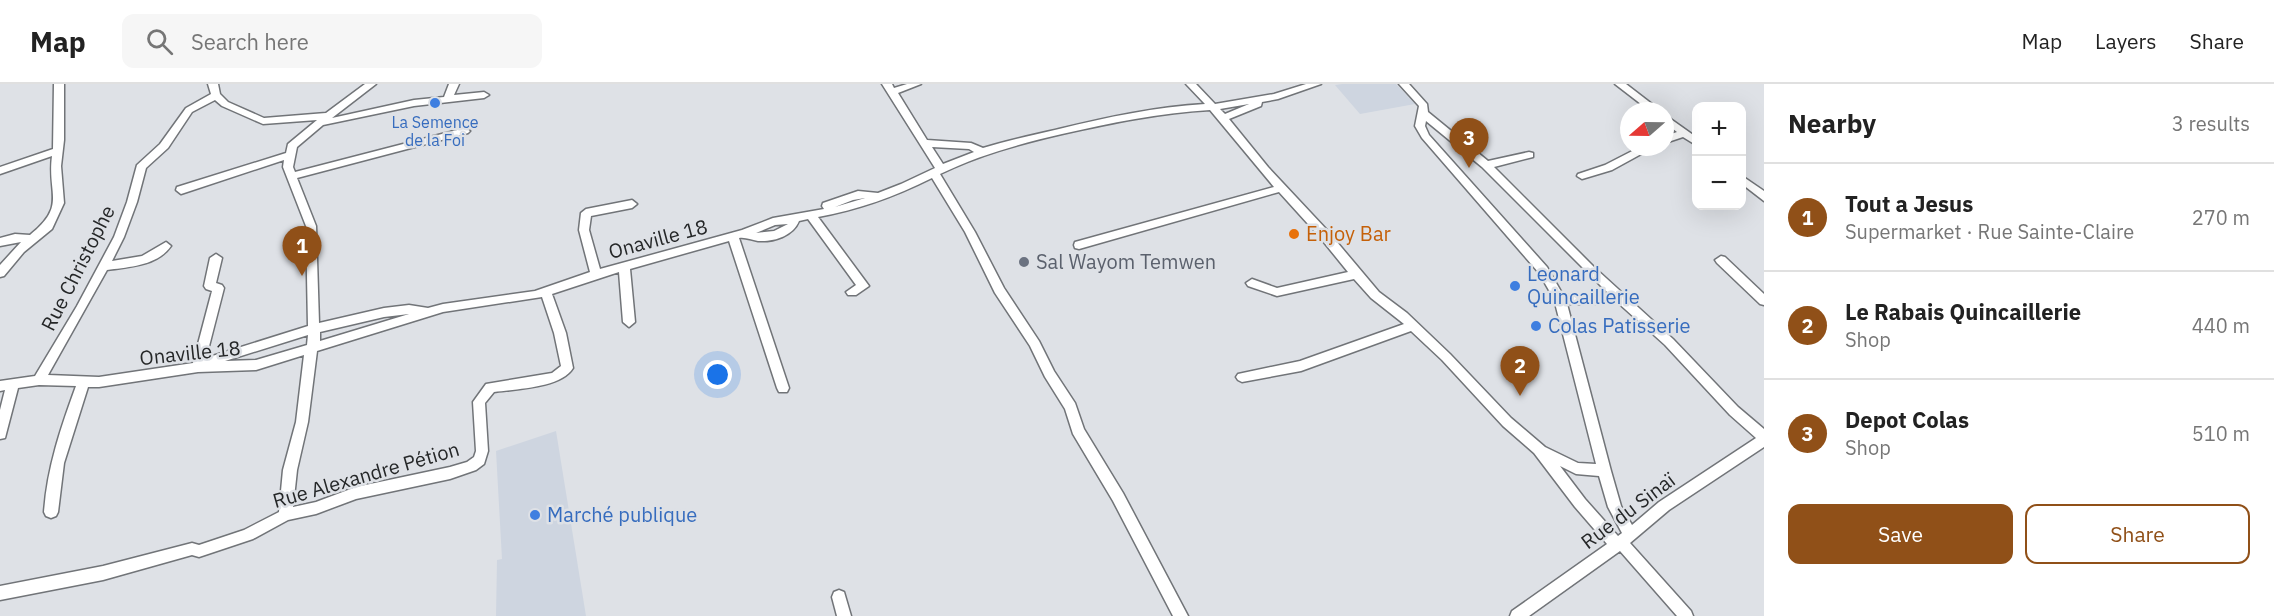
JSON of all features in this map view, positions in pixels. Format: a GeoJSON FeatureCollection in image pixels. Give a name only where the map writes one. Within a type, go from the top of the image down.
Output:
{"type":"FeatureCollection","features":[{"type":"Feature","properties":{"kind":"street"},"geometry":{"type":"LineString","coordinates":[[0,273],[30,240],[48,226],[56,212],[59,84]]}},
{"type":"Feature","properties":{"kind":"street"},"geometry":{"type":"LineString","coordinates":[[285,515],[290,470],[302,422],[315,330],[311,226],[288,167],[289,155],[296,140],[371,84]]}},
{"type":"Feature","properties":{"kind":"street"},"geometry":{"type":"LineString","coordinates":[[448,98],[454,84]]}},
{"type":"Feature","properties":{"kind":"street"},"geometry":{"type":"LineString","coordinates":[[916,84],[890,88],[926,143],[999,290],[1035,344],[1049,374],[1071,407],[1078,430],[1118,497],[1181,616]]}},
{"type":"Feature","properties":{"kind":"street"},"geometry":{"type":"LineString","coordinates":[[1191,84],[1223,118],[1356,274],[1413,326],[1507,422],[1539,449],[1580,503],[1622,541],[1686,616]]}},
{"type":"Feature","properties":{"kind":"street","name":"Onaville 18"},"geometry":{"type":"LineString","coordinates":[[7,385],[39,380],[83,383],[198,367],[256,365],[426,313],[464,303],[546,292],[596,274],[745,233],[773,222],[848,208],[879,198],[982,152],[1122,117],[1176,109],[1213,107],[1265,98],[1316,84]]}},
{"type":"Feature","properties":{"kind":"street"},"geometry":{"type":"LineString","coordinates":[[1404,84],[1424,106],[1420,126],[1425,136],[1543,270],[1560,299],[1622,541]]}},
{"type":"Feature","properties":{"kind":"street"},"geometry":{"type":"LineString","coordinates":[[1620,84],[1644,102]]}},
{"type":"Feature","properties":{"kind":"street"},"geometry":{"type":"LineString","coordinates":[[214,90],[225,104],[259,121],[339,120],[414,103],[484,95]]}},
{"type":"Feature","properties":{"kind":"street","name":"Rue Christophe"},"geometry":{"type":"LineString","coordinates":[[39,380],[81,309],[123,230],[141,167],[164,146],[189,110],[214,90]]}},
{"type":"Feature","properties":{"kind":"street"},"geometry":{"type":"LineString","coordinates":[[1223,118],[1260,104],[1265,98]]}},
{"type":"Feature","properties":{"kind":"street"},"geometry":{"type":"LineString","coordinates":[[1424,114],[1486,165],[1618,296],[1669,342],[1734,411],[1764,439]]}},
{"type":"Feature","properties":{"kind":"street"},"geometry":{"type":"LineString","coordinates":[[1674,125],[1692,139]]}},
{"type":"Feature","properties":{"kind":"street"},"geometry":{"type":"LineString","coordinates":[[291,176],[465,131]]}},
{"type":"Feature","properties":{"kind":"street"},"geometry":{"type":"LineString","coordinates":[[1674,137],[1685,133]]}},
{"type":"Feature","properties":{"kind":"street"},"geometry":{"type":"LineString","coordinates":[[926,143],[971,146],[982,152]]}},
{"type":"Feature","properties":{"kind":"street"},"geometry":{"type":"LineString","coordinates":[[0,171],[57,152]]}},
{"type":"Feature","properties":{"kind":"street"},"geometry":{"type":"LineString","coordinates":[[181,190],[289,155]]}},
{"type":"Feature","properties":{"kind":"street"},"geometry":{"type":"LineString","coordinates":[[1486,165],[1529,155]]}},
{"type":"Feature","properties":{"kind":"street"},"geometry":{"type":"LineString","coordinates":[[1582,176],[1611,167],[1630,156]]}},
{"type":"Feature","properties":{"kind":"street"},"geometry":{"type":"LineString","coordinates":[[1746,182],[1764,197]]}},
{"type":"Feature","properties":{"kind":"street"},"geometry":{"type":"LineString","coordinates":[[1079,245],[1282,188]]}},
{"type":"Feature","properties":{"kind":"street"},"geometry":{"type":"LineString","coordinates":[[826,207],[845,199],[867,194],[879,198]]}},
{"type":"Feature","properties":{"kind":"street"},"geometry":{"type":"LineString","coordinates":[[596,274],[584,230],[586,213],[632,204]]}},
{"type":"Feature","properties":{"kind":"street"},"geometry":{"type":"LineString","coordinates":[[811,215],[863,286],[852,292]]}},
{"type":"Feature","properties":{"kind":"street"},"geometry":{"type":"LineString","coordinates":[[733,236],[783,387]]}},
{"type":"Feature","properties":{"kind":"street"},"geometry":{"type":"LineString","coordinates":[[0,242],[15,238],[30,240]]}},
{"type":"Feature","properties":{"kind":"street"},"geometry":{"type":"LineString","coordinates":[[102,267],[147,258],[161,252],[166,246]]}},
{"type":"Feature","properties":{"kind":"street"},"geometry":{"type":"LineString","coordinates":[[198,367],[218,288],[210,286],[216,258]]}},
{"type":"Feature","properties":{"kind":"street"},"geometry":{"type":"LineString","coordinates":[[1721,260],[1764,301]]}},
{"type":"Feature","properties":{"kind":"street"},"geometry":{"type":"LineString","coordinates":[[624,267],[628,322]]}},
{"type":"Feature","properties":{"kind":"street"},"geometry":{"type":"LineString","coordinates":[[1252,282],[1277,292],[1356,274]]}},
{"type":"Feature","properties":{"kind":"street","name":"Rue Alexandre Pétion"},"geometry":{"type":"LineString","coordinates":[[0,594],[104,573],[192,549],[199,551],[248,535],[285,515],[316,508],[356,493],[450,473],[471,466],[479,460],[483,440],[479,402],[485,392],[490,388],[555,377],[567,368],[560,333],[546,292]]}},
{"type":"Feature","properties":{"kind":"street"},"geometry":{"type":"LineString","coordinates":[[1560,299],[1595,300],[1618,296]]}},
{"type":"Feature","properties":{"kind":"street"},"geometry":{"type":"LineString","coordinates":[[198,367],[235,352],[370,314],[409,309],[423,309],[426,313]]}},
{"type":"Feature","properties":{"kind":"street"},"geometry":{"type":"LineString","coordinates":[[1242,377],[1301,366],[1413,326]]}},
{"type":"Feature","properties":{"kind":"street"},"geometry":{"type":"LineString","coordinates":[[51,512],[51,493],[59,458],[83,383]]}},
{"type":"Feature","properties":{"kind":"street"},"geometry":{"type":"LineString","coordinates":[[0,434],[7,385]]}},
{"type":"Feature","properties":{"kind":"street","name":"Rue du Sinaï"},"geometry":{"type":"LineString","coordinates":[[1517,616],[1622,541],[1664,506],[1764,439]]}},
{"type":"Feature","properties":{"kind":"street"},"geometry":{"type":"LineString","coordinates":[[1539,449],[1576,468],[1604,471]]}},
{"type":"Feature","properties":{"kind":"street"},"geometry":{"type":"LineString","coordinates":[[839,597],[844,616]]}},
{"type":"Feature","properties":{"kind":"shaded area"},"geometry":{"type":"Polygon","coordinates":[[[1396,84],[1415,104],[1360,114],[1335,85],[1396,84]]]}},
{"type":"Feature","properties":{"kind":"shaded area","name":"Marché publique"},"geometry":{"type":"Polygon","coordinates":[[[556,431],[586,616],[496,616],[497,560],[502,559],[496,451],[556,431]]]}},
{"type":"Feature","properties":{"kind":"place","name":"La Semence de la Foi"},"geometry":{"type":"Point","coordinates":[435,103]}},
{"type":"Feature","properties":{"kind":"place","name":"Depot Colas"},"geometry":{"type":"Point","coordinates":[1469,168]}},
{"type":"Feature","properties":{"kind":"place","name":"Enjoy Bar"},"geometry":{"type":"Point","coordinates":[1294,234]}},
{"type":"Feature","properties":{"kind":"place","name":"Sal Wayom Temwen"},"geometry":{"type":"Point","coordinates":[1024,262]}},
{"type":"Feature","properties":{"kind":"place","name":"Tout a Jesus"},"geometry":{"type":"Point","coordinates":[302,276]}},
{"type":"Feature","properties":{"kind":"place","name":"Leonard Quincaillerie"},"geometry":{"type":"Point","coordinates":[1515,286]}},
{"type":"Feature","properties":{"kind":"place","name":"Colas Patisserie"},"geometry":{"type":"Point","coordinates":[1536,326]}},
{"type":"Feature","properties":{"kind":"place","name":"Le Rabais Quincaillerie"},"geometry":{"type":"Point","coordinates":[1520,396]}},
{"type":"Feature","properties":{"kind":"place","name":"Marché publique"},"geometry":{"type":"Point","coordinates":[535,515]}}]}
